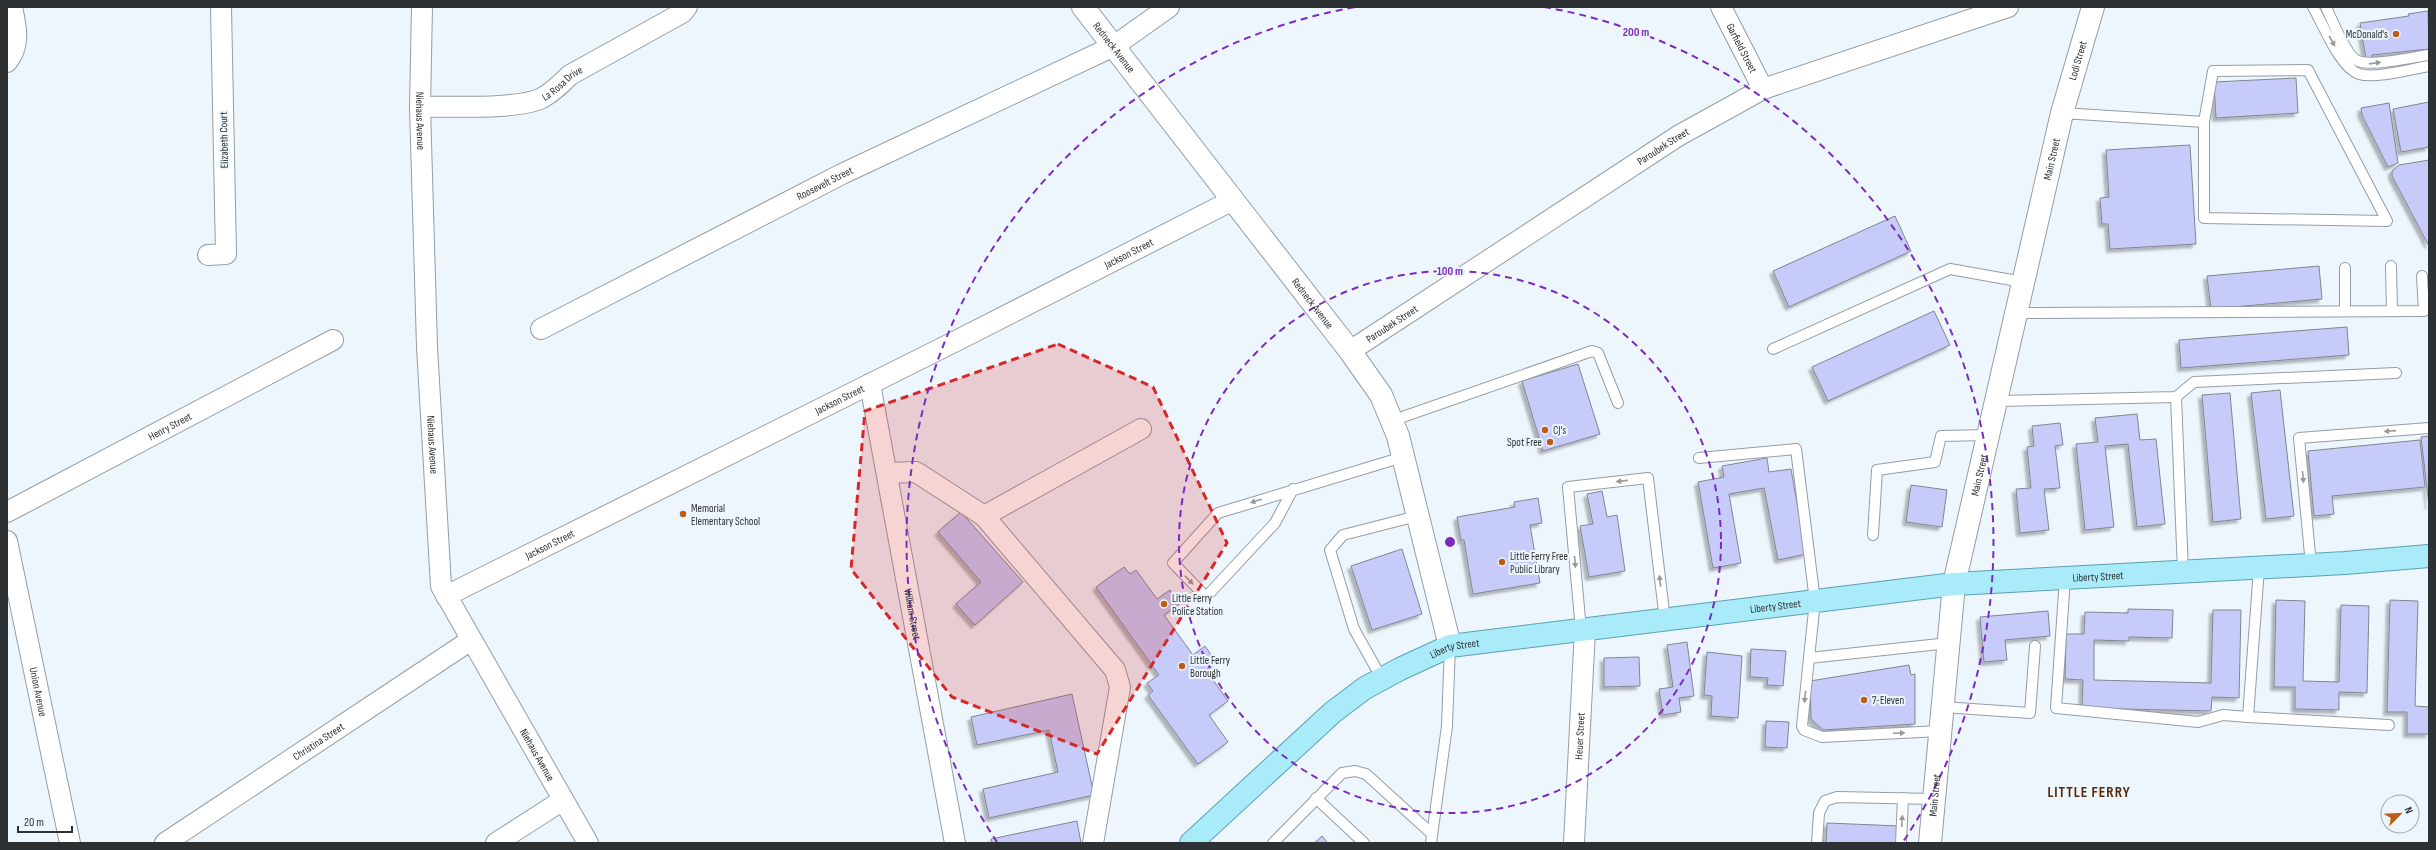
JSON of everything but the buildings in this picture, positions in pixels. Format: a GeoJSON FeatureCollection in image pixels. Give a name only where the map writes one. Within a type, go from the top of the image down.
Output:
{"type":"FeatureCollection","features":[{"type":"Feature","properties":{"kind":"main road","name":"Liberty Street"},"geometry":{"type":"LineString","coordinates":[[1191,843],[1333,712],[1382,679],[1450,646],[1954,584],[2311,565],[2429,556]]}},
{"type":"Feature","properties":{"kind":"street"},"geometry":{"type":"LineString","coordinates":[[7,62],[15,48],[17,34],[12,7]]}},
{"type":"Feature","properties":{"kind":"street","name":"Elizabeth Court"},"geometry":{"type":"LineString","coordinates":[[208,255],[226,254],[221,7]]}},
{"type":"Feature","properties":{"kind":"street","name":"Niehaus Avenue"},"geometry":{"type":"LineString","coordinates":[[422,7],[420,107],[429,384],[441,586],[588,843]]}},
{"type":"Feature","properties":{"kind":"street","name":"La Rosa Drive"},"geometry":{"type":"LineString","coordinates":[[420,107],[521,104],[541,98],[557,88],[570,75],[682,13],[687,7]]}},
{"type":"Feature","properties":{"kind":"street","name":"Redneck Avenue"},"geometry":{"type":"LineString","coordinates":[[1083,7],[1350,351],[1381,395],[1403,457],[1450,646]]}},
{"type":"Feature","properties":{"kind":"street","name":"Roosevelt Street"},"geometry":{"type":"LineString","coordinates":[[541,329],[842,174],[1114,46],[1169,7]]}},
{"type":"Feature","properties":{"kind":"street","name":"Garfield Street"},"geometry":{"type":"LineString","coordinates":[[1721,7],[1763,89]]}},
{"type":"Feature","properties":{"kind":"street","name":"Lodi Street"},"geometry":{"type":"LineString","coordinates":[[2062,113],[2093,7]]}},
{"type":"Feature","properties":{"kind":"street","name":"Paroubek Street"},"geometry":{"type":"LineString","coordinates":[[1350,351],[1678,136],[1763,89],[1998,9]]}},
{"type":"Feature","properties":{"kind":"street","name":"Main Street"},"geometry":{"type":"LineString","coordinates":[[1930,843],[1954,584],[2062,113]]}},
{"type":"Feature","properties":{"kind":"street","name":"Jackson Street"},"geometry":{"type":"LineString","coordinates":[[446,596],[870,384],[1233,200]]}},
{"type":"Feature","properties":{"kind":"street","name":"Henry Street"},"geometry":{"type":"LineString","coordinates":[[7,512],[333,340]]}},
{"type":"Feature","properties":{"kind":"street","name":"William Street"},"geometry":{"type":"LineString","coordinates":[[870,384],[955,843]]}},
{"type":"Feature","properties":{"kind":"street"},"geometry":{"type":"LineString","coordinates":[[984,516],[1141,429]]}},
{"type":"Feature","properties":{"kind":"street"},"geometry":{"type":"LineString","coordinates":[[887,474],[916,472],[984,516],[1116,670],[1120,687],[1093,843]]}},
{"type":"Feature","properties":{"kind":"street","name":"Union Avenue"},"geometry":{"type":"LineString","coordinates":[[7,541],[70,843]]}},
{"type":"Feature","properties":{"kind":"street","name":"Heuer Street"},"geometry":{"type":"LineString","coordinates":[[1574,843],[1583,630]]}},
{"type":"Feature","properties":{"kind":"street","name":"Christina Street"},"geometry":{"type":"LineString","coordinates":[[165,843],[472,640]]}},
{"type":"Feature","properties":{"kind":"street"},"geometry":{"type":"LineString","coordinates":[[496,843],[563,800]]}},
{"type":"Feature","properties":{"kind":"lane"},"geometry":{"type":"LineString","coordinates":[[2313,7],[2344,63],[2358,74],[2372,75],[2429,66]]}},
{"type":"Feature","properties":{"kind":"lane"},"geometry":{"type":"LineString","coordinates":[[2326,7],[2350,53],[2356,60],[2367,64],[2429,55]]}},
{"type":"Feature","properties":{"kind":"lane"},"geometry":{"type":"LineString","coordinates":[[2308,70],[2387,221],[2204,218],[2204,122],[2213,71],[2308,70]]}},
{"type":"Feature","properties":{"kind":"lane"},"geometry":{"type":"LineString","coordinates":[[2062,113],[2204,122]]}},
{"type":"Feature","properties":{"kind":"lane"},"geometry":{"type":"LineString","coordinates":[[2391,266],[2392,311]]}},
{"type":"Feature","properties":{"kind":"lane"},"geometry":{"type":"LineString","coordinates":[[2345,268],[2345,311]]}},
{"type":"Feature","properties":{"kind":"lane"},"geometry":{"type":"LineString","coordinates":[[1773,349],[1950,269],[2024,282]]}},
{"type":"Feature","properties":{"kind":"lane"},"geometry":{"type":"LineString","coordinates":[[2016,313],[2424,311],[2422,276]]}},
{"type":"Feature","properties":{"kind":"lane"},"geometry":{"type":"LineString","coordinates":[[1391,421],[1592,351],[1598,352],[1618,403]]}},
{"type":"Feature","properties":{"kind":"lane"},"geometry":{"type":"LineString","coordinates":[[1996,401],[2176,397],[2194,382],[2396,373]]}},
{"type":"Feature","properties":{"kind":"lane"},"geometry":{"type":"LineString","coordinates":[[2176,397],[2183,572]]}},
{"type":"Feature","properties":{"kind":"lane"},"geometry":{"type":"LineString","coordinates":[[2311,565],[2299,438],[2429,428]]}},
{"type":"Feature","properties":{"kind":"lane"},"geometry":{"type":"LineString","coordinates":[[1873,535],[1877,470],[1935,462],[1940,436],[1989,435]]}},
{"type":"Feature","properties":{"kind":"lane"},"geometry":{"type":"LineString","coordinates":[[1700,458],[1796,449],[1815,602],[1802,726],[1804,730],[1822,737],[1940,731]]}},
{"type":"Feature","properties":{"kind":"lane"},"geometry":{"type":"LineString","coordinates":[[1293,489],[1275,523],[1206,597],[1173,563],[1218,513],[1293,489],[1403,457]]}},
{"type":"Feature","properties":{"kind":"lane"},"geometry":{"type":"LineString","coordinates":[[1583,630],[1568,487],[1648,478],[1665,620]]}},
{"type":"Feature","properties":{"kind":"lane"},"geometry":{"type":"LineString","coordinates":[[1382,679],[1354,629],[1330,550],[1343,535],[1417,516]]}},
{"type":"Feature","properties":{"kind":"lane"},"geometry":{"type":"LineString","coordinates":[[2248,716],[2259,568]]}},
{"type":"Feature","properties":{"kind":"lane"},"geometry":{"type":"LineString","coordinates":[[2065,578],[2056,708],[2198,722],[2223,716],[2248,716],[2389,725]]}},
{"type":"Feature","properties":{"kind":"lane"},"geometry":{"type":"LineString","coordinates":[[1809,658],[1949,643]]}},
{"type":"Feature","properties":{"kind":"lane"},"geometry":{"type":"LineString","coordinates":[[1431,839],[1447,726],[1450,646]]}},
{"type":"Feature","properties":{"kind":"lane"},"geometry":{"type":"LineString","coordinates":[[1942,707],[2030,713],[2035,646]]}},
{"type":"Feature","properties":{"kind":"lane"},"geometry":{"type":"LineString","coordinates":[[1273,843],[1342,773],[1355,771],[1366,774],[1431,839]]}},
{"type":"Feature","properties":{"kind":"lane"},"geometry":{"type":"LineString","coordinates":[[1817,843],[1819,814],[1825,801],[1837,797],[1934,799]]}},
{"type":"Feature","properties":{"kind":"lane"},"geometry":{"type":"LineString","coordinates":[[1316,798],[1364,843]]}},
{"type":"Feature","properties":{"kind":"lane"},"geometry":{"type":"LineString","coordinates":[[1901,843],[1903,798]]}},
{"type":"Feature","properties":{"kind":"highlighted area"},"geometry":{"type":"Polygon","coordinates":[[[1058,344],[1153,387],[1227,543],[1097,754],[952,697],[851,569],[865,411],[1058,344]]]}},
{"type":"Feature","properties":{"kind":"place","name":"McDonald's"},"geometry":{"type":"Point","coordinates":[2396,34]}},
{"type":"Feature","properties":{"kind":"place","name":"CJ's"},"geometry":{"type":"Point","coordinates":[1545,430]}},
{"type":"Feature","properties":{"kind":"place","name":"Spot Free"},"geometry":{"type":"Point","coordinates":[1550,442]}},
{"type":"Feature","properties":{"kind":"place","name":"Memorial Elementary School"},"geometry":{"type":"Point","coordinates":[683,514]}},
{"type":"Feature","properties":{"kind":"place","name":"Little Ferry Free Public Library"},"geometry":{"type":"Point","coordinates":[1502,562]}},
{"type":"Feature","properties":{"kind":"place","name":"Little Ferry Police Station"},"geometry":{"type":"Point","coordinates":[1164,604]}},
{"type":"Feature","properties":{"kind":"place","name":"Little Ferry Borough"},"geometry":{"type":"Point","coordinates":[1182,666]}},
{"type":"Feature","properties":{"kind":"place","name":"7-Eleven"},"geometry":{"type":"Point","coordinates":[1864,700]}},
{"type":"Feature","properties":{"kind":"district","name":"LITTLE FERRY"},"geometry":{"type":"Point","coordinates":[2089,792]}}]}
